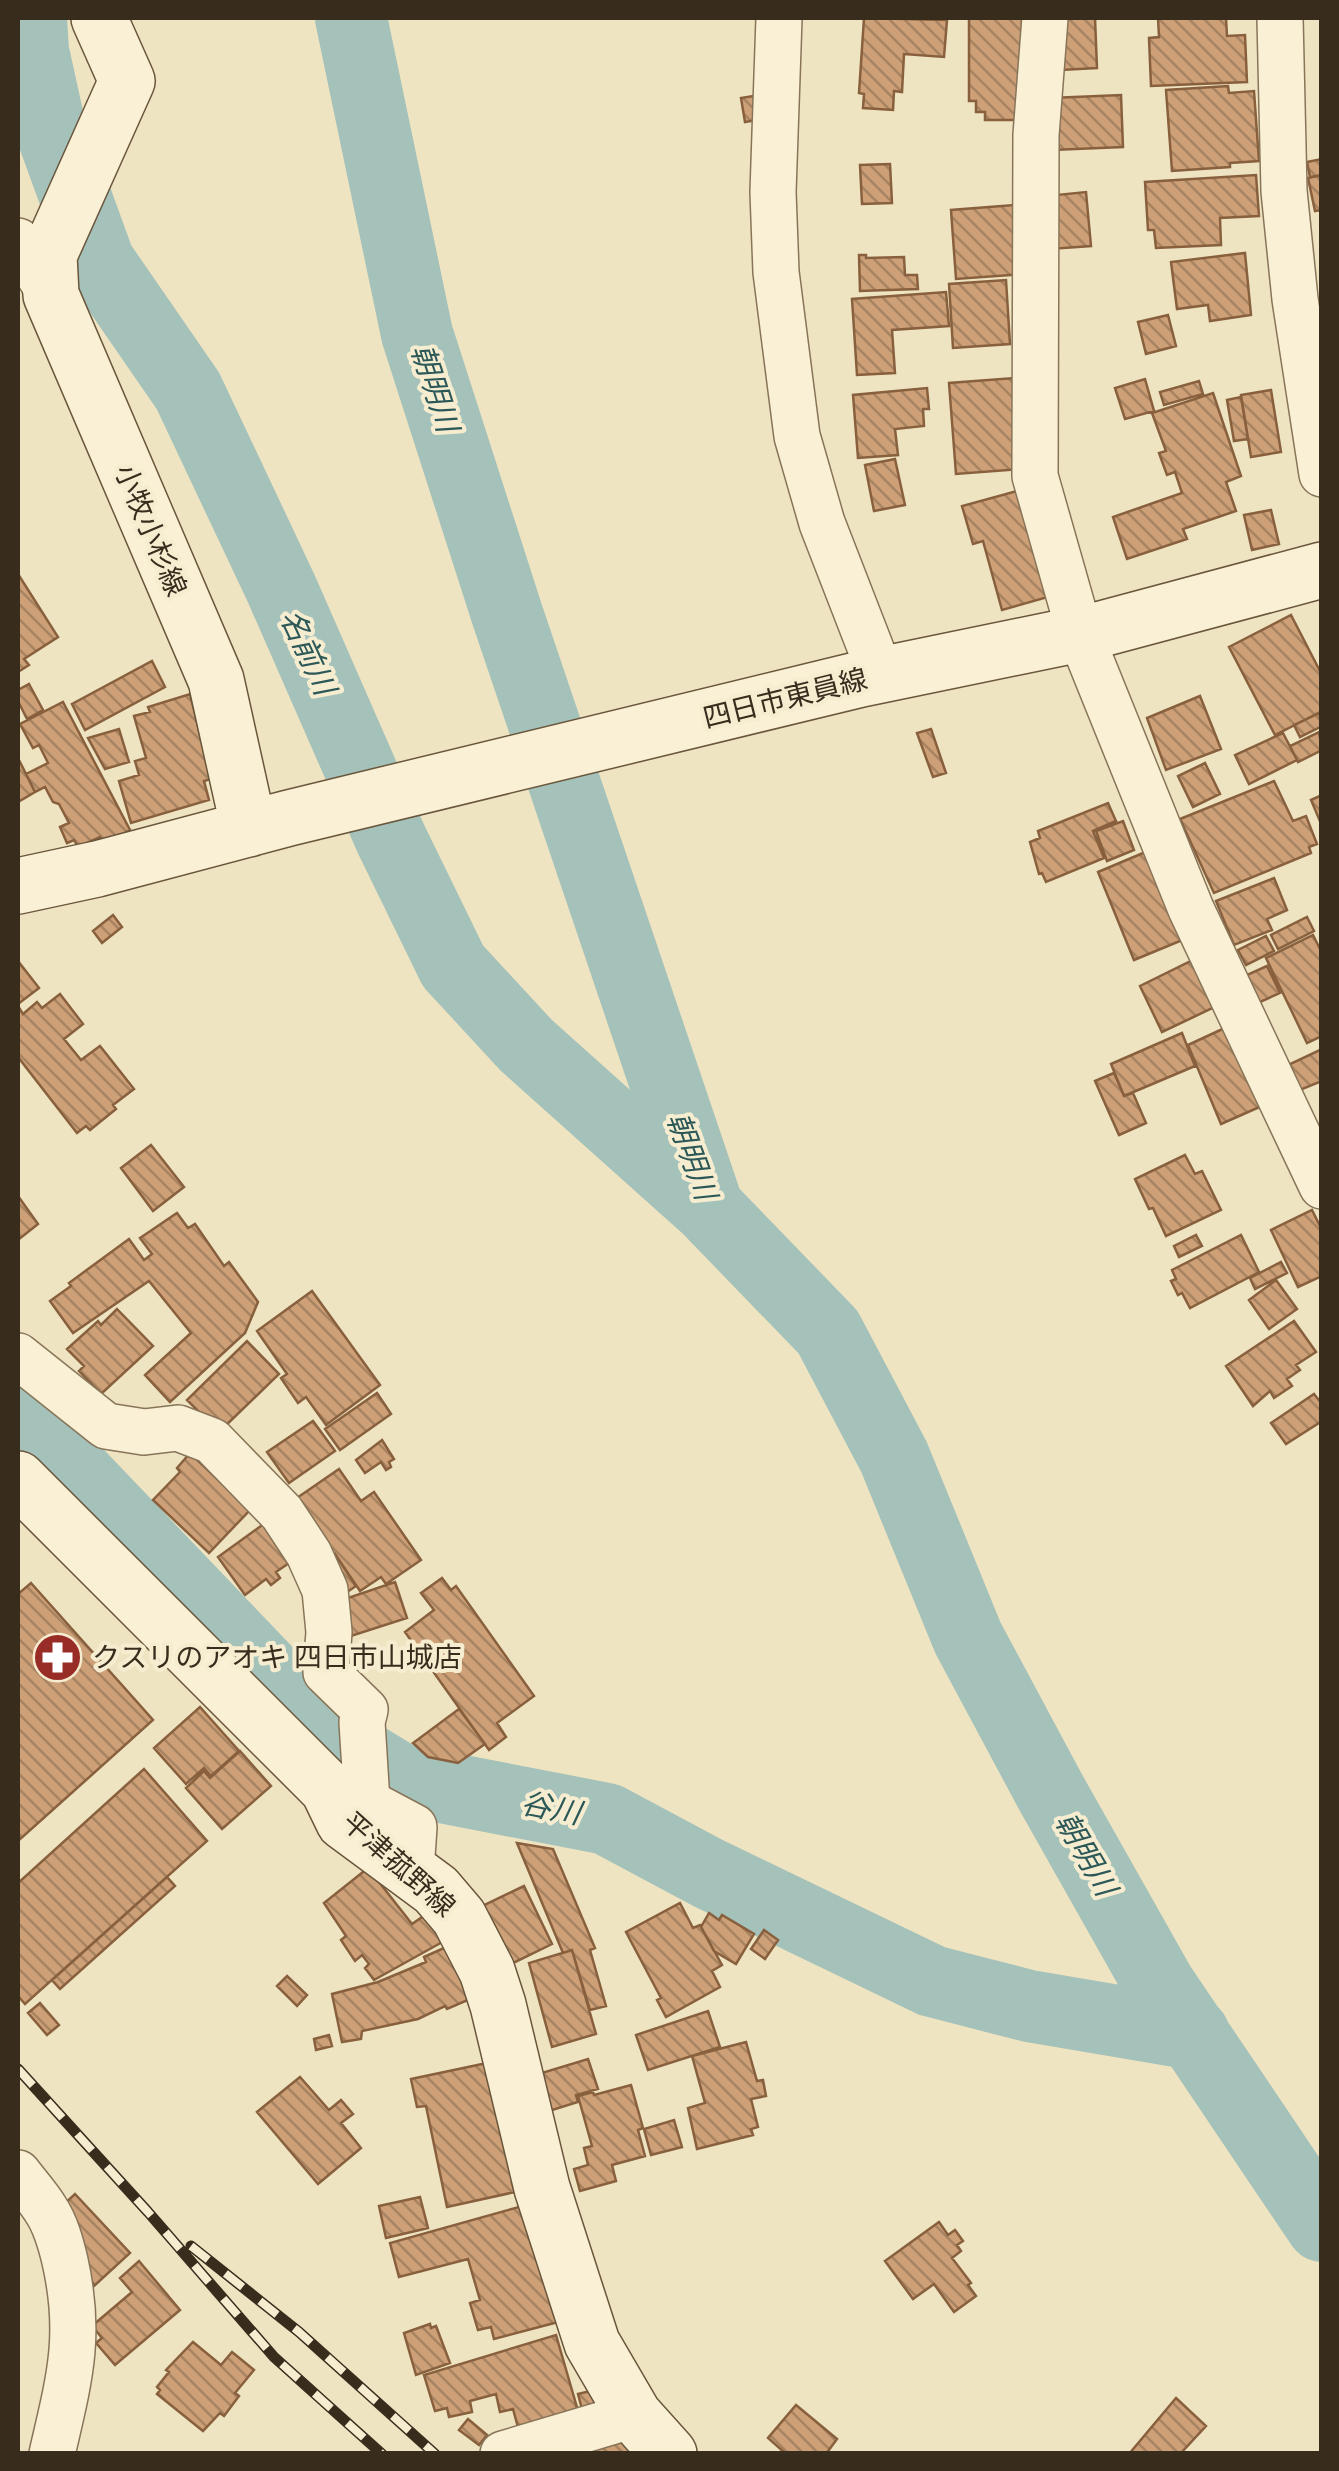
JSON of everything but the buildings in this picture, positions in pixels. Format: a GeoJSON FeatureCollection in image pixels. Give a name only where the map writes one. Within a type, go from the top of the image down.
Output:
{"type":"FeatureCollection","features":[{"type":"Feature","properties":{"kind":"main road","name":"小牧小杉線"},"geometry":{"type":"LineString","coordinates":[[99,18],[126,81],[39,264],[216,680],[269,823]]}},
{"type":"Feature","properties":{"kind":"main road","name":"四日市東員線"},"geometry":{"type":"LineString","coordinates":[[269,823],[871,677],[1080,634],[1322,570]]}},
{"type":"Feature","properties":{"kind":"main road"},"geometry":{"type":"LineString","coordinates":[[18,886],[269,823]]}},
{"type":"Feature","properties":{"kind":"main road","name":"平津菰野線"},"geometry":{"type":"LineString","coordinates":[[18,1479],[328,1788],[344,1822],[436,1890],[459,1916],[487,1972],[542,2188],[578,2310],[608,2376],[651,2434]]}},
{"type":"Feature","properties":{"kind":"street"},"geometry":{"type":"LineString","coordinates":[[779,18],[773,192],[776,272],[796,436],[871,677]]}},
{"type":"Feature","properties":{"kind":"street"},"geometry":{"type":"LineString","coordinates":[[1046,18],[1036,136],[1035,476],[1080,634],[1191,909],[1322,1186]]}},
{"type":"Feature","properties":{"kind":"street"},"geometry":{"type":"LineString","coordinates":[[1280,18],[1284,191],[1295,299],[1322,474]]}},
{"type":"Feature","properties":{"kind":"street"},"geometry":{"type":"LineString","coordinates":[[18,1356],[106,1426],[144,1432],[178,1428],[212,1441],[282,1513],[309,1554],[325,1590],[330,1632],[326,1672],[365,1710],[362,1722],[367,1802],[414,1827],[411,1871]]}},
{"type":"Feature","properties":{"kind":"street"},"geometry":{"type":"LineString","coordinates":[[18,2173],[48,2212],[61,2244],[70,2286],[75,2350],[52,2454]]}},
{"type":"Feature","properties":{"kind":"street"},"geometry":{"type":"LineString","coordinates":[[503,2454],[651,2434]]}},
{"type":"Feature","properties":{"kind":"waterway","name":"名前川"},"geometry":{"type":"LineString","coordinates":[[31,18],[33,51],[49,124],[99,262],[188,391],[281,588],[391,839],[453,966],[526,1045],[708,1208],[828,1332],[894,1457],[968,1638],[1050,1791],[1159,1984],[1322,2226]]}},
{"type":"Feature","properties":{"kind":"waterway","name":"朝明川"},"geometry":{"type":"LineString","coordinates":[[351,18],[417,334],[507,614],[707,1205]]}},
{"type":"Feature","properties":{"kind":"waterway","name":"谷川"},"geometry":{"type":"LineString","coordinates":[[18,1412],[326,1734],[400,1779],[607,1819],[708,1873],[932,1981],[1029,2006],[1194,2034]]}},
{"type":"Feature","properties":{"kind":"railway"},"geometry":{"type":"LineString","coordinates":[[18,2069],[274,2357],[382,2454]]}},
{"type":"Feature","properties":{"kind":"railway"},"geometry":{"type":"LineString","coordinates":[[191,2246],[299,2332],[435,2454]]}},
{"type":"Feature","properties":{"kind":"place","name":"クスリのアオキ 四日市山城店"},"geometry":{"type":"Point","coordinates":[57,1657]}}]}
